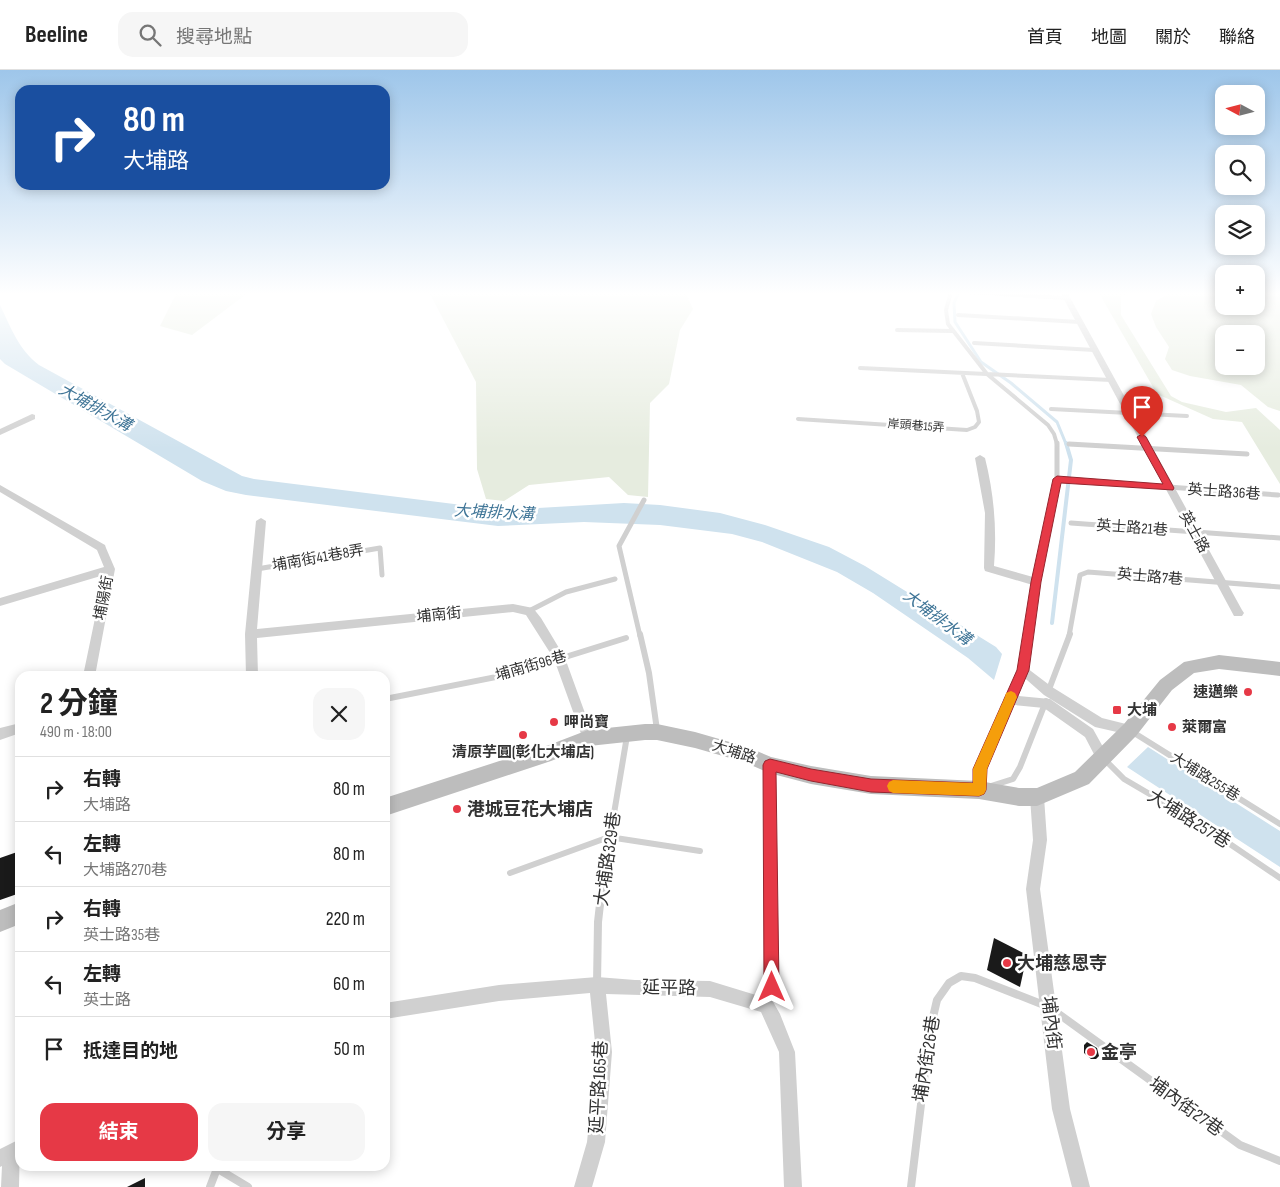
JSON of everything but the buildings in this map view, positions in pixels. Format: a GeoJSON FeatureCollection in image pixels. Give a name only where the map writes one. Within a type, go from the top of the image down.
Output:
{"type":"FeatureCollection","features":[{"type":"Feature","properties":{"kind":"main road","name":"大埔路"},"geometry":{"type":"LineString","coordinates":[[390,805],[551,754],[588,738],[658,732],[695,740],[747,755],[770,765],[811,775],[871,785],[979,790],[1019,797],[1037,797],[1082,778],[1130,730],[1166,684],[1190,667],[1219,662],[1280,669]]}},
{"type":"Feature","properties":{"kind":"main road"},"geometry":{"type":"LineString","coordinates":[[0,921],[15,915]]}},
{"type":"Feature","properties":{"kind":"street","name":"英士路"},"geometry":{"type":"LineString","coordinates":[[1091,344],[1238,613]]}},
{"type":"Feature","properties":{"kind":"street"},"geometry":{"type":"LineString","coordinates":[[0,432],[32,417]]}},
{"type":"Feature","properties":{"kind":"street"},"geometry":{"type":"LineString","coordinates":[[980,458],[986,481],[991,521],[992,540],[989,568],[1036,582]]}},
{"type":"Feature","properties":{"kind":"street","name":"埔陽街"},"geometry":{"type":"LineString","coordinates":[[0,488],[101,548],[110,569],[90,671]]}},
{"type":"Feature","properties":{"kind":"street"},"geometry":{"type":"LineString","coordinates":[[252,671],[251,634],[261,521]]}},
{"type":"Feature","properties":{"kind":"street"},"geometry":{"type":"LineString","coordinates":[[0,602],[110,569]]}},
{"type":"Feature","properties":{"kind":"street","name":"埔南街"},"geometry":{"type":"LineString","coordinates":[[251,634],[513,608],[529,611]]}},
{"type":"Feature","properties":{"kind":"street"},"geometry":{"type":"LineString","coordinates":[[529,611],[559,658],[588,738]]}},
{"type":"Feature","properties":{"kind":"street"},"geometry":{"type":"LineString","coordinates":[[1023,670],[1047,697],[1089,733],[1102,756]]}},
{"type":"Feature","properties":{"kind":"street"},"geometry":{"type":"LineString","coordinates":[[1009,700],[1047,697],[1099,723],[1130,730]]}},
{"type":"Feature","properties":{"kind":"street"},"geometry":{"type":"LineString","coordinates":[[0,734],[15,730]]}},
{"type":"Feature","properties":{"kind":"street","name":"埔內街"},"geometry":{"type":"LineString","coordinates":[[1037,797],[1040,840],[1033,889],[1062,1109],[1081,1187]]}},
{"type":"Feature","properties":{"kind":"street","name":"延平路"},"geometry":{"type":"LineString","coordinates":[[390,1010],[500,994],[597,985],[635,988],[710,989],[766,1006]]}},
{"type":"Feature","properties":{"kind":"street","name":"延平路165巷"},"geometry":{"type":"LineString","coordinates":[[583,1187],[596,1142],[604,1052],[597,985]]}},
{"type":"Feature","properties":{"kind":"street"},"geometry":{"type":"LineString","coordinates":[[766,1006],[787,1052],[793,1187]]}},
{"type":"Feature","properties":{"kind":"street"},"geometry":{"type":"LineString","coordinates":[[10,1187],[11,1152]]}},
{"type":"Feature","properties":{"kind":"lane"},"geometry":{"type":"LineString","coordinates":[[964,344],[987,374],[1048,425],[1054,434],[1058,447],[1057,479],[1036,582],[1023,670],[980,769],[979,790],[1013,779],[1020,767],[1047,697]]}},
{"type":"Feature","properties":{"kind":"lane"},"geometry":{"type":"LineString","coordinates":[[993,344],[1094,350]]}},
{"type":"Feature","properties":{"kind":"lane"},"geometry":{"type":"LineString","coordinates":[[860,368],[1111,380]]}},
{"type":"Feature","properties":{"kind":"lane","name":"岸頭巷15弄"},"geometry":{"type":"LineString","coordinates":[[798,419],[967,430],[975,427],[979,422],[977,411],[962,373]]}},
{"type":"Feature","properties":{"kind":"lane"},"geometry":{"type":"LineString","coordinates":[[1052,409],[1187,416]]}},
{"type":"Feature","properties":{"kind":"lane"},"geometry":{"type":"LineString","coordinates":[[1069,444],[1247,454]]}},
{"type":"Feature","properties":{"kind":"lane","name":"英士路36巷"},"geometry":{"type":"LineString","coordinates":[[1057,479],[1278,495]]}},
{"type":"Feature","properties":{"kind":"lane"},"geometry":{"type":"LineString","coordinates":[[644,500],[619,546],[649,673],[658,732]]}},
{"type":"Feature","properties":{"kind":"lane","name":"英士路21巷"},"geometry":{"type":"LineString","coordinates":[[1071,524],[1280,538]]}},
{"type":"Feature","properties":{"kind":"lane","name":"埔南街41巷8弄"},"geometry":{"type":"LineString","coordinates":[[257,569],[380,548],[382,575]]}},
{"type":"Feature","properties":{"kind":"lane","name":"英士路7巷"},"geometry":{"type":"LineString","coordinates":[[1047,697],[1064,658],[1071,628],[1074,597],[1080,575],[1088,572],[1280,587]]}},
{"type":"Feature","properties":{"kind":"lane"},"geometry":{"type":"LineString","coordinates":[[529,611],[566,592],[615,579]]}},
{"type":"Feature","properties":{"kind":"lane","name":"埔南街96巷"},"geometry":{"type":"LineString","coordinates":[[390,698],[511,674],[626,638]]}},
{"type":"Feature","properties":{"kind":"lane","name":"大埔路255巷"},"geometry":{"type":"LineString","coordinates":[[1130,730],[1280,824]]}},
{"type":"Feature","properties":{"kind":"lane","name":"大埔路329巷"},"geometry":{"type":"LineString","coordinates":[[597,985],[596,948],[609,837],[628,734]]}},
{"type":"Feature","properties":{"kind":"lane","name":"大埔路257巷"},"geometry":{"type":"LineString","coordinates":[[1102,756],[1124,779],[1199,823],[1280,878]]}},
{"type":"Feature","properties":{"kind":"lane"},"geometry":{"type":"LineString","coordinates":[[766,1006],[772,987],[770,765]]}},
{"type":"Feature","properties":{"kind":"lane"},"geometry":{"type":"LineString","coordinates":[[510,873],[609,837],[700,851]]}},
{"type":"Feature","properties":{"kind":"lane","name":"埔內街26巷"},"geometry":{"type":"LineString","coordinates":[[910,1187],[930,1030],[937,1000],[948,983],[961,976],[975,978],[1049,1007]]}},
{"type":"Feature","properties":{"kind":"lane","name":"埔內街27巷"},"geometry":{"type":"LineString","coordinates":[[1049,1007],[1240,1145],[1280,1161]]}},
{"type":"Feature","properties":{"kind":"lane"},"geometry":{"type":"LineString","coordinates":[[210,1187],[217,1171]]}},
{"type":"Feature","properties":{"kind":"lane"},"geometry":{"type":"LineString","coordinates":[[223,1171],[248,1187]]}},
{"type":"Feature","properties":{"kind":"shaded area"},"geometry":{"type":"Polygon","coordinates":[[[456,344],[677,344],[669,384],[650,403],[648,497],[628,495],[609,477],[529,485],[504,501],[486,499],[477,469],[476,382],[456,344]]]}},
{"type":"Feature","properties":{"kind":"shaded area"},"geometry":{"type":"Polygon","coordinates":[[[1128,344],[1139,344],[1171,396],[1182,402],[1226,412],[1256,408],[1280,430],[1280,484],[1242,422],[1213,419],[1157,394],[1128,344]]]}},
{"type":"Feature","properties":{"kind":"shaded area"},"geometry":{"type":"Polygon","coordinates":[[[1167,344],[1215,344],[1215,375],[1265,375],[1265,344],[1280,344],[1280,411],[1268,407],[1241,385],[1190,376],[1172,370],[1165,359],[1169,347],[1167,344]]]}},
{"type":"Feature","properties":{"kind":"water","name":"大埔排水溝"},"geometry":{"type":"Polygon","coordinates":[[[0,344],[20,344],[26,353],[39,365],[242,476],[254,479],[502,510],[624,503],[660,505],[720,513],[765,525],[829,547],[865,566],[996,647],[1002,654],[994,680],[968,658],[873,593],[837,572],[762,542],[732,534],[660,525],[584,522],[498,526],[226,491],[202,481],[5,364],[0,359],[0,344]]]}},
{"type":"Feature","properties":{"kind":"water"},"geometry":{"type":"Polygon","coordinates":[[[1148,747],[1280,831],[1280,867],[1127,767],[1148,747]]]}},
{"type":"Feature","properties":{"kind":"waterway"},"geometry":{"type":"LineString","coordinates":[[969,344],[981,362],[1011,383],[1057,422],[1066,444]]}},
{"type":"Feature","properties":{"kind":"waterway"},"geometry":{"type":"LineString","coordinates":[[1052,623],[1071,460],[1066,443]]}},
{"type":"Feature","properties":{"kind":"slow traffic"},"geometry":{"type":"LineString","coordinates":[[893,786],[979,790],[980,769],[1011,697]]}},
{"type":"Feature","properties":{"kind":"place","name":"速邁樂"},"geometry":{"type":"Point","coordinates":[1248,692]}},
{"type":"Feature","properties":{"kind":"place","name":"大埔"},"geometry":{"type":"Point","coordinates":[1117,710]}},
{"type":"Feature","properties":{"kind":"place","name":"呷尚寶"},"geometry":{"type":"Point","coordinates":[554,722]}},
{"type":"Feature","properties":{"kind":"place","name":"萊爾富"},"geometry":{"type":"Point","coordinates":[1172,727]}},
{"type":"Feature","properties":{"kind":"place","name":"清原芋圓(彰化大埔店)"},"geometry":{"type":"Point","coordinates":[523,735]}},
{"type":"Feature","properties":{"kind":"place","name":"港城豆花大埔店"},"geometry":{"type":"Point","coordinates":[457,809]}},
{"type":"Feature","properties":{"kind":"place","name":"大埔慈恩寺"},"geometry":{"type":"Point","coordinates":[1007,963]}},
{"type":"Feature","properties":{"kind":"place","name":"金亭"},"geometry":{"type":"Point","coordinates":[1091,1052]}},
{"type":"Feature","properties":{"kind":"route"},"geometry":{"type":"LineString","coordinates":[[772,987],[770,765],[811,775],[871,785],[979,790],[980,769],[1023,670],[1036,582],[1049,528],[1057,479],[1170,488],[1142,437]]}}]}
